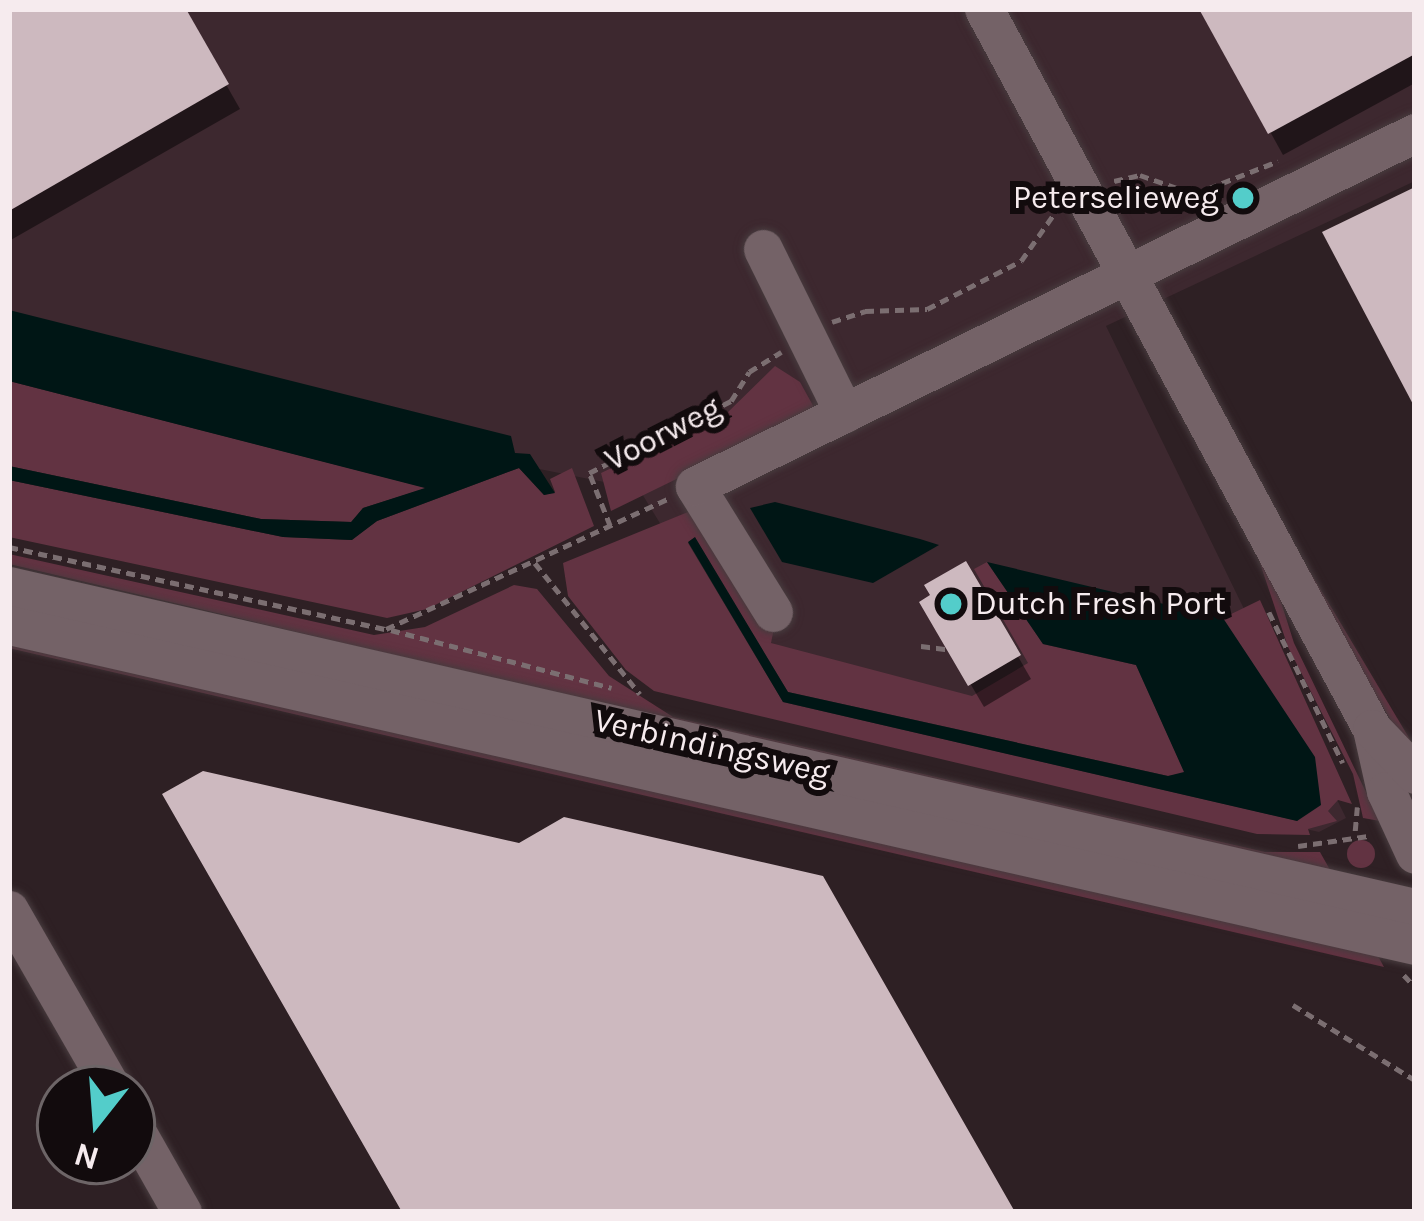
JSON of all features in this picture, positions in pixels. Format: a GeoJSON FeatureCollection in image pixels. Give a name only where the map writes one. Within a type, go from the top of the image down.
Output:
{"type":"FeatureCollection","features":[{"type":"Feature","properties":{"kind":"street"},"geometry":{"type":"LineString","coordinates":[[985,9],[1372,729],[1386,791],[1412,848],[1371,898]]}},
{"type":"Feature","properties":{"kind":"street","name":"Voorweg"},"geometry":{"type":"LineString","coordinates":[[695,486],[1415,133]]}},
{"type":"Feature","properties":{"kind":"street"},"geometry":{"type":"LineString","coordinates":[[763,249],[844,413]]}},
{"type":"Feature","properties":{"kind":"street"},"geometry":{"type":"LineString","coordinates":[[695,486],[772,612]]}},
{"type":"Feature","properties":{"kind":"street","name":"Verbindingsweg"},"geometry":{"type":"LineString","coordinates":[[9,586],[1415,908]]}},
{"type":"Feature","properties":{"kind":"street","name":"Verbindingsweg"},"geometry":{"type":"LineString","coordinates":[[9,625],[1415,945]]}},
{"type":"Feature","properties":{"kind":"street"},"geometry":{"type":"LineString","coordinates":[[1372,729],[1415,774]]}},
{"type":"Feature","properties":{"kind":"street"},"geometry":{"type":"LineString","coordinates":[[9,910],[98,1065]]}},
{"type":"Feature","properties":{"kind":"street"},"geometry":{"type":"LineString","coordinates":[[156,1166],[182,1212]]}},
{"type":"Feature","properties":{"kind":"path","name":"Voorweg"},"geometry":{"type":"LineString","coordinates":[[610,526],[589,472],[731,401],[749,372],[806,336],[865,310],[927,309],[1021,261],[1051,215],[1086,193],[1140,176],[1194,194],[1298,154]]}},
{"type":"Feature","properties":{"kind":"path","name":"Voorweg"},"geometry":{"type":"LineString","coordinates":[[535,563],[695,486]]}},
{"type":"Feature","properties":{"kind":"path"},"geometry":{"type":"LineString","coordinates":[[9,547],[386,629],[641,695]]}},
{"type":"Feature","properties":{"kind":"path"},"geometry":{"type":"LineString","coordinates":[[386,629],[535,563]]}},
{"type":"Feature","properties":{"kind":"path","name":"Verbindingsweg"},"geometry":{"type":"LineString","coordinates":[[535,563],[641,695],[657,703]]}},
{"type":"Feature","properties":{"kind":"path"},"geometry":{"type":"LineString","coordinates":[[922,646],[946,649]]}},
{"type":"Feature","properties":{"kind":"path"},"geometry":{"type":"LineString","coordinates":[[1280,847],[1334,843]]}},
{"type":"Feature","properties":{"kind":"path"},"geometry":{"type":"LineString","coordinates":[[1293,1005],[1415,1080]]}},
{"type":"Feature","properties":{"kind":"shaded area"},"geometry":{"type":"Polygon","coordinates":[[[9,9],[1415,9],[1415,181],[1106,326],[1346,818],[1319,832],[772,706],[639,489],[180,397],[9,350],[9,9]]]}},
{"type":"Feature","properties":{"kind":"shaded area"},"geometry":{"type":"Polygon","coordinates":[[[9,310],[511,436],[515,453],[530,454],[555,493],[544,495],[519,468],[377,521],[352,540],[283,537],[9,480],[9,466],[261,519],[351,522],[363,508],[425,488],[9,381],[9,310]]]}},
{"type":"Feature","properties":{"kind":"shaded area"},"geometry":{"type":"Polygon","coordinates":[[[775,366],[800,382],[816,411],[611,511],[601,473],[726,414],[775,366]]]}},
{"type":"Feature","properties":{"kind":"shaded area"},"geometry":{"type":"Polygon","coordinates":[[[9,381],[427,488],[363,508],[352,522],[261,519],[9,466],[9,381]]]}},
{"type":"Feature","properties":{"kind":"shaded area"},"geometry":{"type":"Polygon","coordinates":[[[519,468],[544,495],[555,492],[550,479],[572,468],[594,526],[427,609],[387,618],[9,537],[9,480],[283,537],[351,540],[377,521],[519,468]]]}},
{"type":"Feature","properties":{"kind":"shaded area"},"geometry":{"type":"Polygon","coordinates":[[[775,502],[939,545],[873,583],[782,562],[750,508],[775,502]]]}},
{"type":"Feature","properties":{"kind":"shaded area"},"geometry":{"type":"Polygon","coordinates":[[[688,512],[775,623],[771,643],[972,696],[1028,663],[974,569],[987,562],[1043,644],[1136,665],[1185,773],[1168,776],[788,692],[694,538],[688,543],[783,702],[1298,821],[1223,618],[1260,600],[1352,804],[1338,800],[1328,811],[1337,821],[1308,829],[1310,835],[1257,834],[654,691],[626,670],[568,596],[563,563],[688,512]]]}},
{"type":"Feature","properties":{"kind":"shaded area"},"geometry":{"type":"Polygon","coordinates":[[[1275,513],[1415,748],[1415,759],[1345,646],[1275,513]]]}},
{"type":"Feature","properties":{"kind":"shaded area"},"geometry":{"type":"Polygon","coordinates":[[[1250,533],[1271,570],[1294,643],[1380,821],[1363,818],[1353,774],[1288,647],[1250,533]]]}},
{"type":"Feature","properties":{"kind":"shaded area"},"geometry":{"type":"Polygon","coordinates":[[[695,537],[788,692],[1168,776],[1184,772],[1136,665],[1043,644],[987,562],[1223,618],[1315,757],[1321,805],[1297,821],[783,702],[688,542],[695,537]]]}},
{"type":"Feature","properties":{"kind":"shaded area"},"geometry":{"type":"Polygon","coordinates":[[[9,554],[374,635],[425,627],[514,585],[537,589],[609,676],[673,717],[1265,852],[1320,852],[1334,877],[9,564],[9,554]]]}},
{"type":"Feature","properties":{"kind":"shaded area"},"geometry":{"type":"Polygon","coordinates":[[[9,635],[1373,947],[1384,967],[9,648],[9,635]]]}},
{"type":"Feature","properties":{"kind":"shaded area"},"geometry":{"type":"Polygon","coordinates":[[[1361,840],[1371,844],[1375,854],[1371,864],[1361,868],[1351,864],[1347,854],[1351,844],[1361,840]]]}},
{"type":"Feature","properties":{"kind":"building"},"geometry":{"type":"Polygon","coordinates":[[[9,9],[186,9],[229,84],[9,211],[9,9]]]}},
{"type":"Feature","properties":{"kind":"building"},"geometry":{"type":"Polygon","coordinates":[[[1199,9],[1415,9],[1415,54],[1268,134],[1199,9]]]}},
{"type":"Feature","properties":{"kind":"building"},"geometry":{"type":"Polygon","coordinates":[[[1415,187],[1415,408],[1322,232],[1415,187]]]}},
{"type":"Feature","properties":{"kind":"building"},"geometry":{"type":"Polygon","coordinates":[[[966,561],[1021,655],[968,686],[919,602],[930,595],[924,585],[966,561]]]}},
{"type":"Feature","properties":{"kind":"building"},"geometry":{"type":"Polygon","coordinates":[[[203,771],[519,843],[564,817],[823,876],[1015,1212],[402,1212],[162,794],[203,771]]]}},
{"type":"Feature","properties":{"kind":"place","name":"Peterselieweg"},"geometry":{"type":"Point","coordinates":[1243,198]}},
{"type":"Feature","properties":{"kind":"place","name":"Dutch Fresh Port"},"geometry":{"type":"Point","coordinates":[951,604]}}]}
